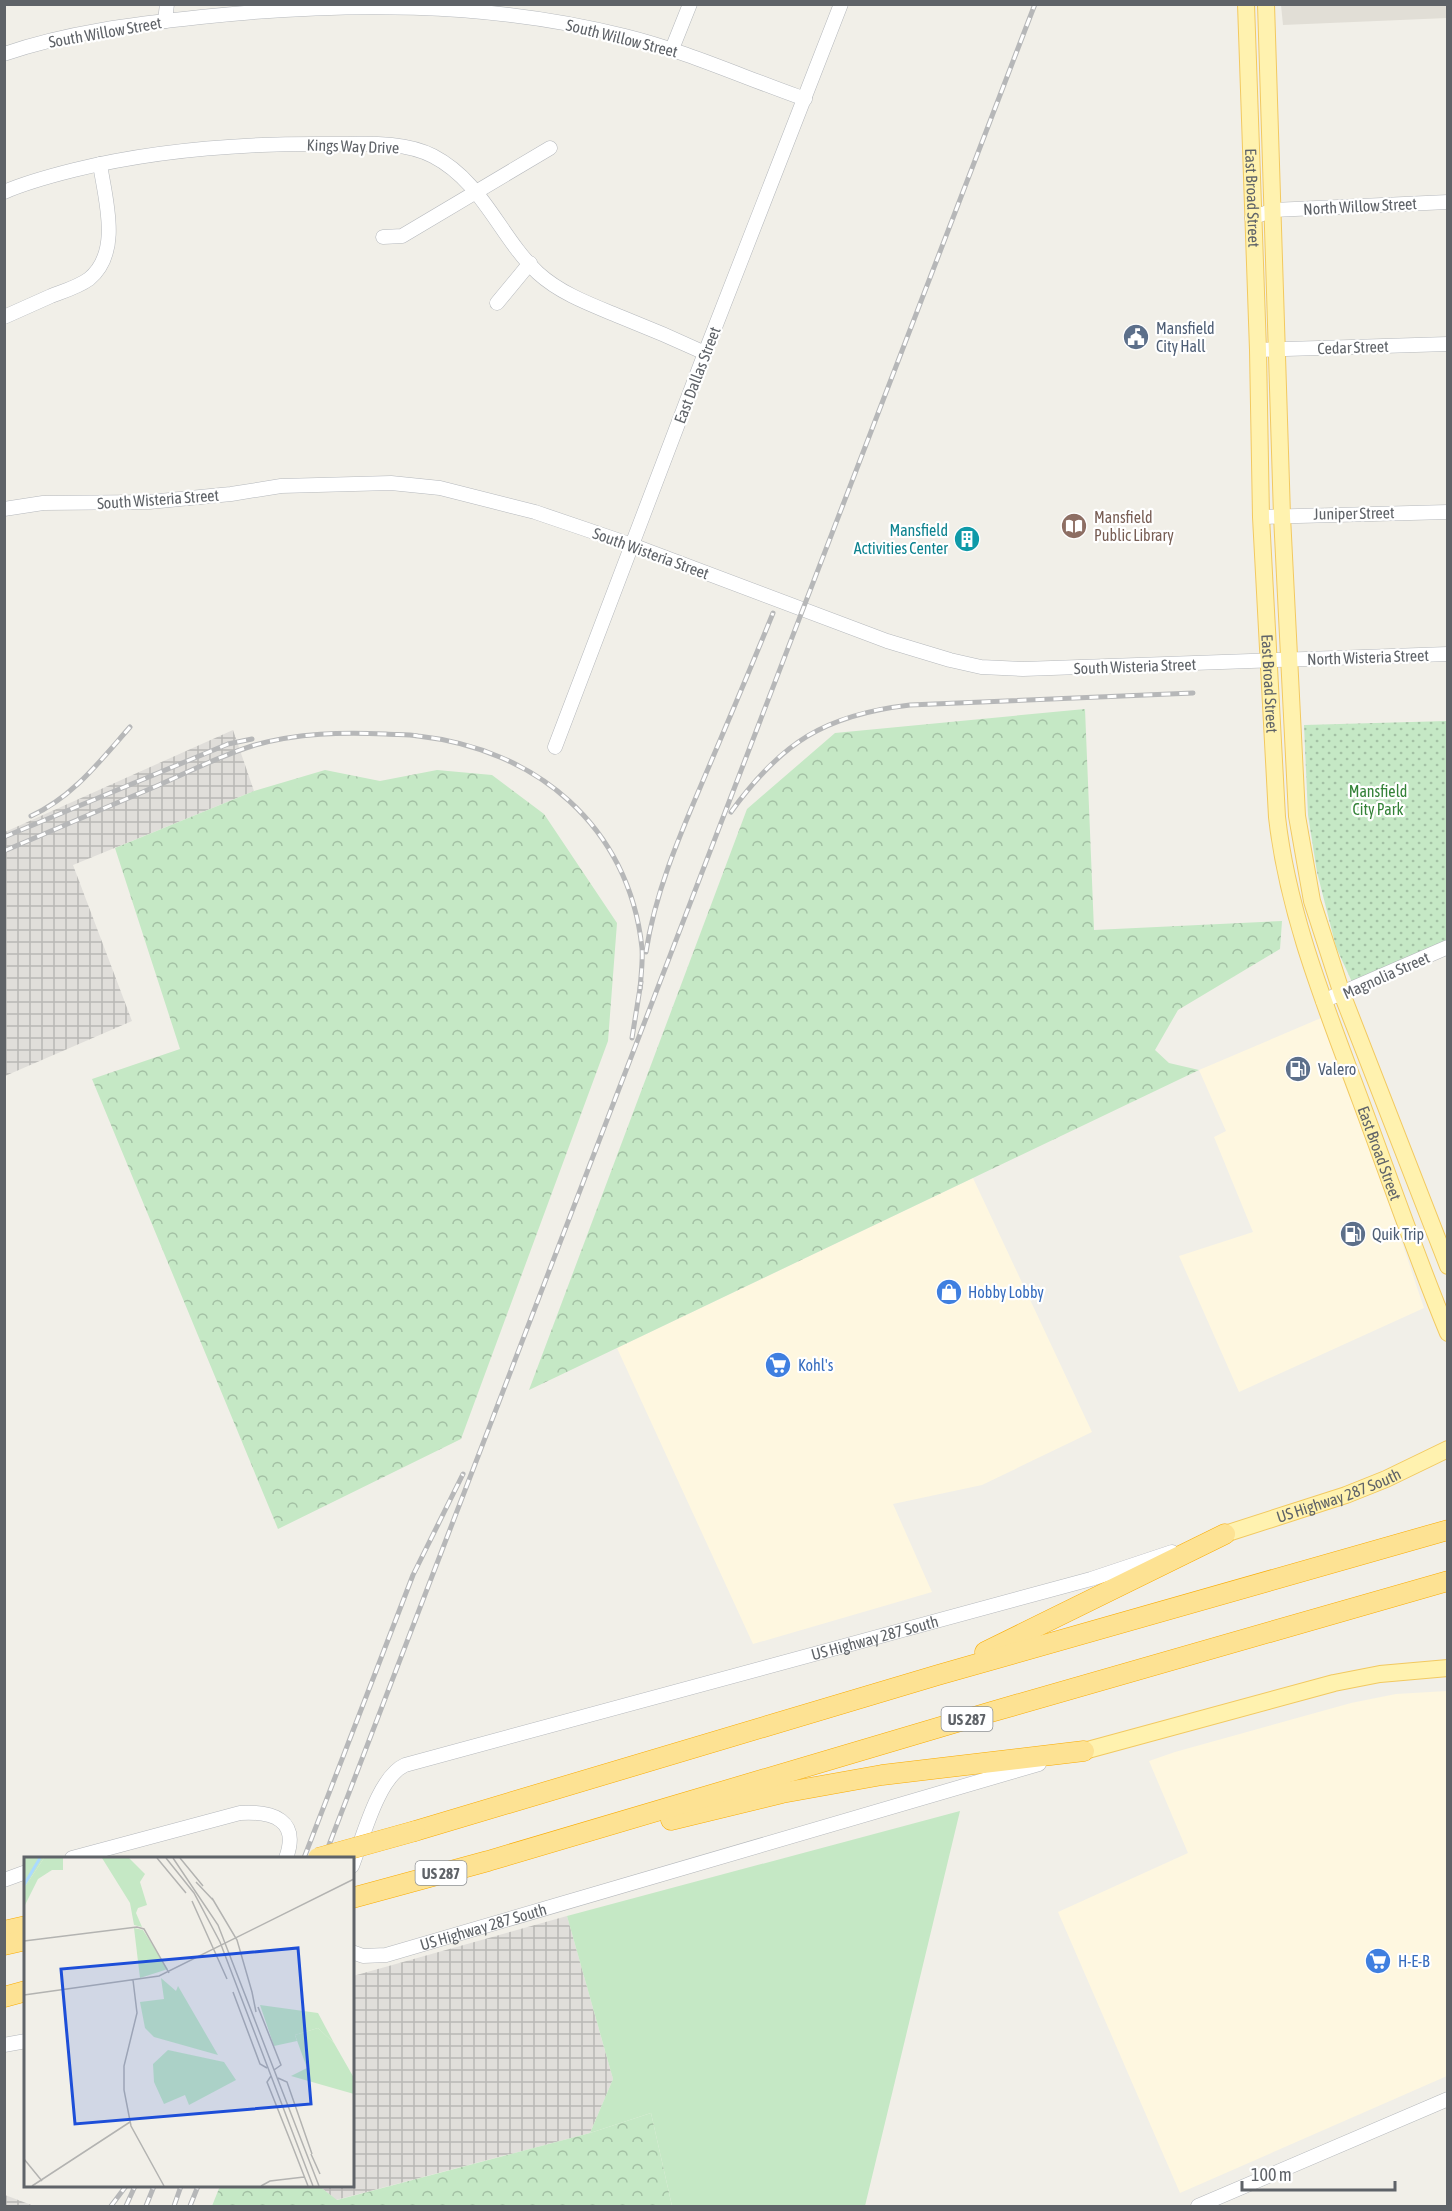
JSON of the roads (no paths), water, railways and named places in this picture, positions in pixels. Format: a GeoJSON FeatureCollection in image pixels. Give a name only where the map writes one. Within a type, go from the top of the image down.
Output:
{"type":"FeatureCollection","features":[{"type":"Feature","properties":{"kind":"highway"},"geometry":{"type":"LineString","coordinates":[[322,1857],[938,1675],[1448,1530]]}},
{"type":"Feature","properties":{"kind":"highway"},"geometry":{"type":"LineString","coordinates":[[938,1675],[1225,1534]]}},
{"type":"Feature","properties":{"kind":"highway","name":"US 287"},"geometry":{"type":"LineString","coordinates":[[354,1897],[488,1861],[991,1712],[1448,1581]]}},
{"type":"Feature","properties":{"kind":"highway"},"geometry":{"type":"LineString","coordinates":[[488,1861],[528,1858],[605,1835],[782,1793],[882,1775],[1084,1750]]}},
{"type":"Feature","properties":{"kind":"highway"},"geometry":{"type":"LineString","coordinates":[[4,1931],[24,1926]]}},
{"type":"Feature","properties":{"kind":"highway"},"geometry":{"type":"LineString","coordinates":[[4,1945],[24,1940]]}},
{"type":"Feature","properties":{"kind":"highway"},"geometry":{"type":"LineString","coordinates":[[4,1997],[24,1992]]}},
{"type":"Feature","properties":{"kind":"main road","name":"East Broad Street"},"geometry":{"type":"LineString","coordinates":[[1246,4],[1258,350],[1261,517],[1276,817],[1280,848],[1292,903],[1323,1001],[1448,1333]]}},
{"type":"Feature","properties":{"kind":"main road","name":"East Broad Street"},"geometry":{"type":"LineString","coordinates":[[1266,4],[1282,516],[1297,816],[1312,901],[1342,994],[1446,1263]]}},
{"type":"Feature","properties":{"kind":"main road"},"geometry":{"type":"LineString","coordinates":[[1276,817],[1297,816]]}},
{"type":"Feature","properties":{"kind":"main road"},"geometry":{"type":"LineString","coordinates":[[1292,903],[1312,901]]}},
{"type":"Feature","properties":{"kind":"main road"},"geometry":{"type":"LineString","coordinates":[[1360,1099],[1378,1091]]}},
{"type":"Feature","properties":{"kind":"main road"},"geometry":{"type":"LineString","coordinates":[[1422,1269],[1446,1263]]}},
{"type":"Feature","properties":{"kind":"main road","name":"US Highway 287 South"},"geometry":{"type":"LineString","coordinates":[[1225,1534],[1346,1495],[1386,1479],[1448,1449]]}},
{"type":"Feature","properties":{"kind":"main road","name":"US Highway 287 South"},"geometry":{"type":"LineString","coordinates":[[1084,1750],[1334,1683],[1380,1674],[1448,1668]]}},
{"type":"Feature","properties":{"kind":"street"},"geometry":{"type":"LineString","coordinates":[[165,21],[167,4]]}},
{"type":"Feature","properties":{"kind":"street"},"geometry":{"type":"LineString","coordinates":[[672,49],[690,4]]}},
{"type":"Feature","properties":{"kind":"street","name":"East Dallas Street"},"geometry":{"type":"LineString","coordinates":[[555,747],[841,4]]}},
{"type":"Feature","properties":{"kind":"street","name":"South Willow Street"},"geometry":{"type":"LineString","coordinates":[[4,54],[55,39],[132,24],[250,12],[317,7],[526,10],[672,49],[805,99]]}},
{"type":"Feature","properties":{"kind":"street","name":"Kings Way Drive"},"geometry":{"type":"LineString","coordinates":[[4,192],[43,178],[100,164],[186,149],[286,144],[366,144],[404,147],[431,155],[454,170],[478,192],[520,255],[557,288],[705,353]]}},
{"type":"Feature","properties":{"kind":"street"},"geometry":{"type":"LineString","coordinates":[[382,237],[402,236],[550,148]]}},
{"type":"Feature","properties":{"kind":"street"},"geometry":{"type":"LineString","coordinates":[[4,317],[77,286],[90,278],[102,262],[108,238],[108,216],[100,164]]}},
{"type":"Feature","properties":{"kind":"street","name":"North Willow Street"},"geometry":{"type":"LineString","coordinates":[[1252,211],[1448,202]]}},
{"type":"Feature","properties":{"kind":"street"},"geometry":{"type":"LineString","coordinates":[[497,303],[530,263]]}},
{"type":"Feature","properties":{"kind":"street","name":"Cedar Street"},"geometry":{"type":"LineString","coordinates":[[1258,350],[1448,344]]}},
{"type":"Feature","properties":{"kind":"street","name":"South Wisteria Street"},"geometry":{"type":"LineString","coordinates":[[4,508],[43,504],[149,502],[231,494],[281,486],[391,483],[440,488],[497,502],[632,545],[887,641],[981,667],[1023,669],[1289,660]]}},
{"type":"Feature","properties":{"kind":"street","name":"Juniper Street"},"geometry":{"type":"LineString","coordinates":[[1261,517],[1448,512]]}},
{"type":"Feature","properties":{"kind":"street","name":"North Wisteria Street"},"geometry":{"type":"LineString","coordinates":[[1289,660],[1448,654]]}},
{"type":"Feature","properties":{"kind":"street","name":"Magnolia Street"},"geometry":{"type":"LineString","coordinates":[[1323,1001],[1448,947]]}},
{"type":"Feature","properties":{"kind":"street","name":"US Highway 287 South"},"geometry":{"type":"LineString","coordinates":[[354,1861],[382,1789],[397,1768],[1091,1579],[1225,1534]]}},
{"type":"Feature","properties":{"kind":"street","name":"US Highway 287 South"},"geometry":{"type":"LineString","coordinates":[[354,1953],[363,1956],[386,1955],[1084,1750]]}},
{"type":"Feature","properties":{"kind":"street"},"geometry":{"type":"LineString","coordinates":[[76,1857],[240,1813],[257,1812],[274,1815],[284,1822],[289,1834],[286,1857]]}},
{"type":"Feature","properties":{"kind":"street"},"geometry":{"type":"LineString","coordinates":[[4,1880],[24,1873]]}},
{"type":"Feature","properties":{"kind":"street"},"geometry":{"type":"LineString","coordinates":[[4,2045],[24,2041]]}},
{"type":"Feature","properties":{"kind":"street"},"geometry":{"type":"LineString","coordinates":[[1198,2206],[1448,2099]]}},
{"type":"Feature","properties":{"kind":"railway"},"geometry":{"type":"LineString","coordinates":[[324,1857],[1035,4]]}},
{"type":"Feature","properties":{"kind":"railway"},"geometry":{"type":"LineString","coordinates":[[646,952],[655,908],[677,845],[773,613]]}},
{"type":"Feature","properties":{"kind":"railway"},"geometry":{"type":"LineString","coordinates":[[731,812],[768,768],[787,750],[807,736],[853,716],[910,705],[1193,693]]}},
{"type":"Feature","properties":{"kind":"railway"},"geometry":{"type":"LineString","coordinates":[[31,816],[60,799],[73,788],[97,765],[130,727]]}},
{"type":"Feature","properties":{"kind":"railway"},"geometry":{"type":"LineString","coordinates":[[4,851],[218,758],[271,741],[320,734],[370,733],[414,735],[461,744],[501,757],[537,777],[569,801],[597,831],[618,865],[633,904],[642,948],[640,989]]}},
{"type":"Feature","properties":{"kind":"railway"},"geometry":{"type":"LineString","coordinates":[[4,837],[228,744],[252,739]]}},
{"type":"Feature","properties":{"kind":"railway"},"geometry":{"type":"LineString","coordinates":[[632,1038],[641,982]]}},
{"type":"Feature","properties":{"kind":"railway"},"geometry":{"type":"LineString","coordinates":[[304,1857],[413,1575],[463,1474]]}},
{"type":"Feature","properties":{"kind":"railway"},"geometry":{"type":"LineString","coordinates":[[111,2206],[125,2187]]}},
{"type":"Feature","properties":{"kind":"railway"},"geometry":{"type":"LineString","coordinates":[[126,2206],[135,2187]]}},
{"type":"Feature","properties":{"kind":"railway"},"geometry":{"type":"LineString","coordinates":[[146,2206],[154,2187]]}},
{"type":"Feature","properties":{"kind":"railway"},"geometry":{"type":"LineString","coordinates":[[174,2206],[181,2187]]}},
{"type":"Feature","properties":{"kind":"railway"},"geometry":{"type":"LineString","coordinates":[[190,2206],[198,2187]]}},
{"type":"Feature","properties":{"kind":"place","name":"Mansfield City Hall"},"geometry":{"type":"Point","coordinates":[1136,337]}},
{"type":"Feature","properties":{"kind":"place","name":"Mansfield Public Library"},"geometry":{"type":"Point","coordinates":[1074,526]}},
{"type":"Feature","properties":{"kind":"place","name":"Mansfield Activities Center"},"geometry":{"type":"Point","coordinates":[967,539]}},
{"type":"Feature","properties":{"kind":"place","name":"Valero"},"geometry":{"type":"Point","coordinates":[1298,1069]}},
{"type":"Feature","properties":{"kind":"place","name":"Quik Trip"},"geometry":{"type":"Point","coordinates":[1353,1234]}},
{"type":"Feature","properties":{"kind":"place","name":"Hobby Lobby"},"geometry":{"type":"Point","coordinates":[949,1292]}},
{"type":"Feature","properties":{"kind":"place","name":"Kohl's"},"geometry":{"type":"Point","coordinates":[778,1365]}},
{"type":"Feature","properties":{"kind":"place","name":"H-E-B"},"geometry":{"type":"Point","coordinates":[1378,1961]}},
{"type":"Feature","properties":{"kind":"park label","name":"Mansfield City Park"},"geometry":{"type":"Point","coordinates":[1378,800]}}]}
